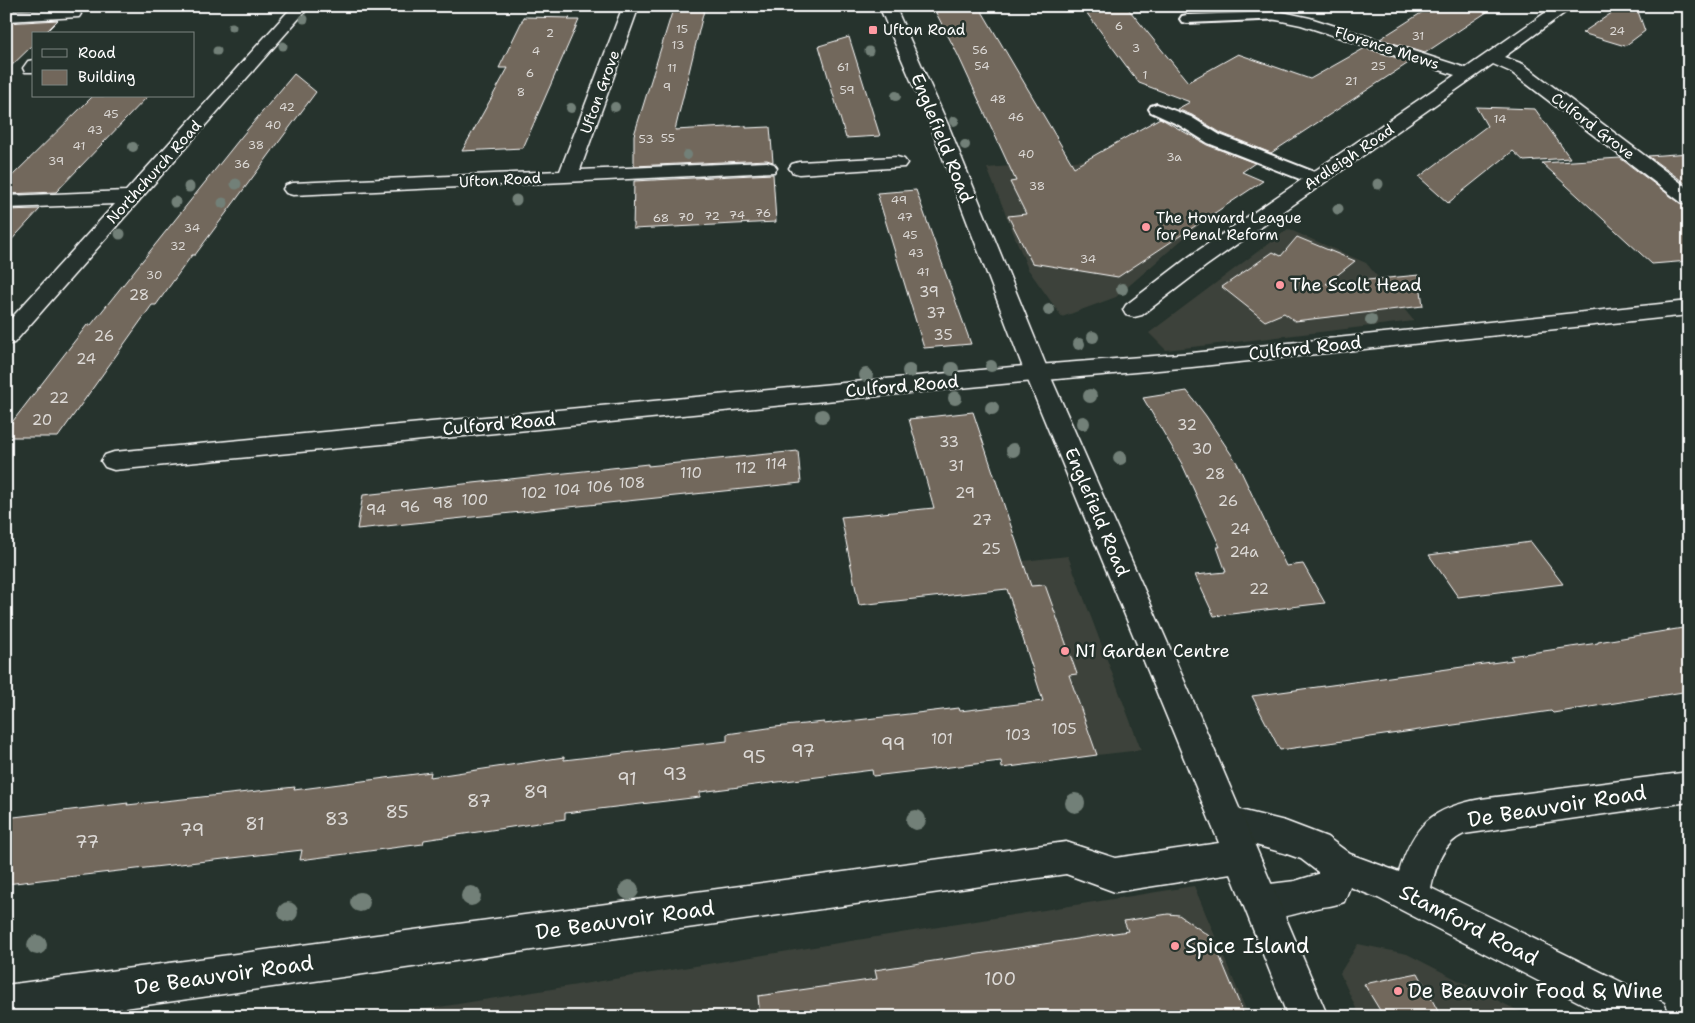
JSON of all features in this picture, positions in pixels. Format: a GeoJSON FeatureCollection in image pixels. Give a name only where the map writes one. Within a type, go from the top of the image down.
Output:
{"type":"FeatureCollection","features":[{"type":"Feature","properties":{"kind":"street","name":"Northchurch Road"},"geometry":{"type":"LineString","coordinates":[[6,338],[302,6]]}},
{"type":"Feature","properties":{"kind":"street","name":"Ufton Grove"},"geometry":{"type":"LineString","coordinates":[[568,177],[631,6]]}},
{"type":"Feature","properties":{"kind":"street","name":"Englefield Road"},"geometry":{"type":"LineString","coordinates":[[887,6],[940,127],[1037,373],[1228,823],[1308,1017]]}},
{"type":"Feature","properties":{"kind":"street","name":"Ardleigh Road"},"geometry":{"type":"LineString","coordinates":[[1134,310],[1198,261],[1566,6]]}},
{"type":"Feature","properties":{"kind":"street"},"geometry":{"type":"LineString","coordinates":[[6,16],[77,16]]}},
{"type":"Feature","properties":{"kind":"street","name":"Florence Mews"},"geometry":{"type":"LineString","coordinates":[[1278,16],[1304,20],[1468,74]]}},
{"type":"Feature","properties":{"kind":"street","name":"Culford Grove"},"geometry":{"type":"LineString","coordinates":[[1493,58],[1517,68],[1689,199]]}},
{"type":"Feature","properties":{"kind":"street"},"geometry":{"type":"LineString","coordinates":[[799,168],[896,163]]}},
{"type":"Feature","properties":{"kind":"street","name":"Ufton Road"},"geometry":{"type":"LineString","coordinates":[[293,189],[767,168]]}},
{"type":"Feature","properties":{"kind":"street"},"geometry":{"type":"LineString","coordinates":[[6,202],[131,197]]}},
{"type":"Feature","properties":{"kind":"street","name":"Culford Road"},"geometry":{"type":"LineString","coordinates":[[114,461],[1037,373],[1192,360],[1689,308]]}},
{"type":"Feature","properties":{"kind":"street","name":"De Beauvoir Road"},"geometry":{"type":"LineString","coordinates":[[1411,896],[1421,859],[1433,838],[1446,826],[1469,818],[1582,800],[1689,787]]}},
{"type":"Feature","properties":{"kind":"street","name":"Stamford Road"},"geometry":{"type":"LineString","coordinates":[[1228,823],[1284,837],[1314,848],[1338,866],[1365,874],[1411,896],[1650,1017]]}},
{"type":"Feature","properties":{"kind":"street","name":"De Beauvoir Road"},"geometry":{"type":"LineString","coordinates":[[6,1005],[1066,858],[1115,875],[1241,856]]}},
{"type":"Feature","properties":{"kind":"street"},"geometry":{"type":"LineString","coordinates":[[1261,902],[1295,898],[1310,892],[1331,890],[1338,866]]}},
{"type":"Feature","properties":{"kind":"lane","name":"Florence Mews"},"geometry":{"type":"LineString","coordinates":[[1187,19],[1278,16]]}},
{"type":"Feature","properties":{"kind":"lane"},"geometry":{"type":"LineString","coordinates":[[1157,110],[1185,121],[1214,139],[1316,179]]}},
{"type":"Feature","properties":{"kind":"shaded area"},"geometry":{"type":"Polygon","coordinates":[[[1123,157],[1154,203],[1200,224],[1116,297],[1062,317],[1028,269],[987,168],[1123,157]]]}},
{"type":"Feature","properties":{"kind":"shaded area"},"geometry":{"type":"Polygon","coordinates":[[[1288,229],[1366,263],[1414,321],[1166,350],[1149,333],[1288,229]]]}},
{"type":"Feature","properties":{"kind":"shaded area","name":"N1 Garden Centre"},"geometry":{"type":"Polygon","coordinates":[[[891,512],[906,574],[1068,556],[1141,750],[1097,755],[1077,697],[1043,701],[1006,589],[859,605],[841,517],[891,512]]]}},
{"type":"Feature","properties":{"kind":"shaded area"},"geometry":{"type":"Polygon","coordinates":[[[1194,886],[1249,1017],[377,1017],[1194,886]]]}},
{"type":"Feature","properties":{"kind":"shaded area"},"geometry":{"type":"Polygon","coordinates":[[[1358,944],[1407,954],[1530,1017],[1360,1017],[1340,973],[1358,944]]]}},
{"type":"Feature","properties":{"kind":"building"},"geometry":{"type":"Polygon","coordinates":[[[6,6],[72,6],[6,9],[6,6]]]}},
{"type":"Feature","properties":{"kind":"building"},"geometry":{"type":"Polygon","coordinates":[[[674,6],[705,6],[675,130],[746,126],[746,128],[770,127],[773,162],[767,160],[634,166],[634,135],[674,6]]]}},
{"type":"Feature","properties":{"kind":"building"},"geometry":{"type":"Polygon","coordinates":[[[1126,6],[1188,82],[1238,54],[1310,79],[1365,48],[1410,62],[1271,153],[1221,133],[1192,115],[1177,109],[1190,102],[1139,83],[1083,8],[1126,6]]]}},
{"type":"Feature","properties":{"kind":"building"},"geometry":{"type":"Polygon","coordinates":[[[1432,6],[1496,6],[1425,53],[1380,39],[1432,6]]]}},
{"type":"Feature","properties":{"kind":"building"},"geometry":{"type":"Polygon","coordinates":[[[1622,6],[1636,6],[1645,31],[1625,46],[1582,33],[1622,6]]]}},
{"type":"Feature","properties":{"kind":"building"},"geometry":{"type":"Polygon","coordinates":[[[980,8],[1074,167],[1160,118],[1207,145],[1255,163],[1242,172],[1263,181],[1118,277],[1032,263],[1008,216],[1026,214],[1010,182],[1016,181],[958,55],[935,11],[980,8]]]}},
{"type":"Feature","properties":{"kind":"building"},"geometry":{"type":"Polygon","coordinates":[[[524,17],[570,18],[568,20],[579,20],[523,148],[462,151],[508,68],[499,68],[524,17]]]}},
{"type":"Feature","properties":{"kind":"building"},"geometry":{"type":"Polygon","coordinates":[[[58,20],[46,32],[32,32],[32,46],[6,71],[6,23],[58,20]]]}},
{"type":"Feature","properties":{"kind":"building"},"geometry":{"type":"Polygon","coordinates":[[[849,37],[880,136],[846,138],[819,46],[849,37]]]}},
{"type":"Feature","properties":{"kind":"building"},"geometry":{"type":"Polygon","coordinates":[[[294,74],[316,92],[195,255],[192,255],[156,305],[152,305],[58,437],[6,437],[6,430],[87,325],[91,325],[294,74]]]}},
{"type":"Feature","properties":{"kind":"building"},"geometry":{"type":"Polygon","coordinates":[[[91,98],[146,98],[56,192],[6,194],[6,182],[91,98]]]}},
{"type":"Feature","properties":{"kind":"building"},"geometry":{"type":"Polygon","coordinates":[[[1476,107],[1535,109],[1570,158],[1524,161],[1513,151],[1448,203],[1419,177],[1487,126],[1476,107]]]}},
{"type":"Feature","properties":{"kind":"building"},"geometry":{"type":"Polygon","coordinates":[[[1689,153],[1689,186],[1648,156],[1689,153]]]}},
{"type":"Feature","properties":{"kind":"building"},"geometry":{"type":"Polygon","coordinates":[[[1620,158],[1681,204],[1689,207],[1689,261],[1652,264],[1542,163],[1620,158]]]}},
{"type":"Feature","properties":{"kind":"building"},"geometry":{"type":"Polygon","coordinates":[[[773,174],[776,222],[633,229],[634,181],[773,174]]]}},
{"type":"Feature","properties":{"kind":"building"},"geometry":{"type":"Polygon","coordinates":[[[916,190],[971,344],[924,348],[877,193],[916,190]]]}},
{"type":"Feature","properties":{"kind":"building"},"geometry":{"type":"Polygon","coordinates":[[[40,209],[6,246],[6,210],[40,209]]]}},
{"type":"Feature","properties":{"kind":"building"},"geometry":{"type":"Polygon","coordinates":[[[1297,237],[1355,261],[1326,284],[1419,275],[1423,306],[1295,321],[1284,313],[1265,321],[1222,287],[1273,252],[1281,256],[1297,237]]]}},
{"type":"Feature","properties":{"kind":"building"},"geometry":{"type":"Polygon","coordinates":[[[1187,391],[1237,463],[1286,566],[1303,564],[1325,603],[1214,616],[1195,575],[1226,572],[1217,547],[1220,547],[1182,464],[1143,398],[1187,391]]]}},
{"type":"Feature","properties":{"kind":"building"},"geometry":{"type":"Polygon","coordinates":[[[973,412],[1031,586],[1045,585],[1077,674],[1069,675],[1097,755],[1002,768],[1001,761],[873,776],[872,770],[700,792],[700,797],[565,813],[565,819],[424,840],[423,844],[300,860],[302,850],[6,884],[6,818],[128,803],[127,805],[295,787],[294,790],[431,772],[430,777],[564,757],[564,760],[727,741],[727,734],[775,727],[824,722],[824,724],[959,708],[960,711],[1043,701],[1007,589],[859,605],[841,517],[934,508],[909,419],[973,412]]]}},
{"type":"Feature","properties":{"kind":"building"},"geometry":{"type":"Polygon","coordinates":[[[798,451],[801,483],[357,529],[363,495],[648,464],[648,466],[798,451]]]}},
{"type":"Feature","properties":{"kind":"building"},"geometry":{"type":"Polygon","coordinates":[[[1531,542],[1563,584],[1458,597],[1429,555],[1531,542]]]}},
{"type":"Feature","properties":{"kind":"building"},"geometry":{"type":"Polygon","coordinates":[[[1689,627],[1689,691],[1553,713],[1551,711],[1280,750],[1252,696],[1513,660],[1510,656],[1689,627]]]}},
{"type":"Feature","properties":{"kind":"building"},"geometry":{"type":"Polygon","coordinates":[[[1168,914],[1179,915],[1212,938],[1245,1017],[760,1017],[758,996],[877,979],[875,970],[1128,931],[1124,921],[1168,914]]]}},
{"type":"Feature","properties":{"kind":"building","name":"De Beauvoir Food & Wine"},"geometry":{"type":"Polygon","coordinates":[[[1418,973],[1441,1017],[1384,1017],[1364,984],[1418,973]]]}},
{"type":"Feature","properties":{"kind":"place","name":"Ufton Road"},"geometry":{"type":"Point","coordinates":[873,30]}},
{"type":"Feature","properties":{"kind":"place","name":"The Howard League for Penal Reform"},"geometry":{"type":"Point","coordinates":[1146,227]}},
{"type":"Feature","properties":{"kind":"place","name":"The Scolt Head"},"geometry":{"type":"Point","coordinates":[1280,285]}},
{"type":"Feature","properties":{"kind":"place","name":"N1 Garden Centre"},"geometry":{"type":"Point","coordinates":[1065,651]}},
{"type":"Feature","properties":{"kind":"place","name":"Spice Island"},"geometry":{"type":"Point","coordinates":[1175,946]}},
{"type":"Feature","properties":{"kind":"place","name":"De Beauvoir Food & Wine"},"geometry":{"type":"Point","coordinates":[1398,991]}}]}
